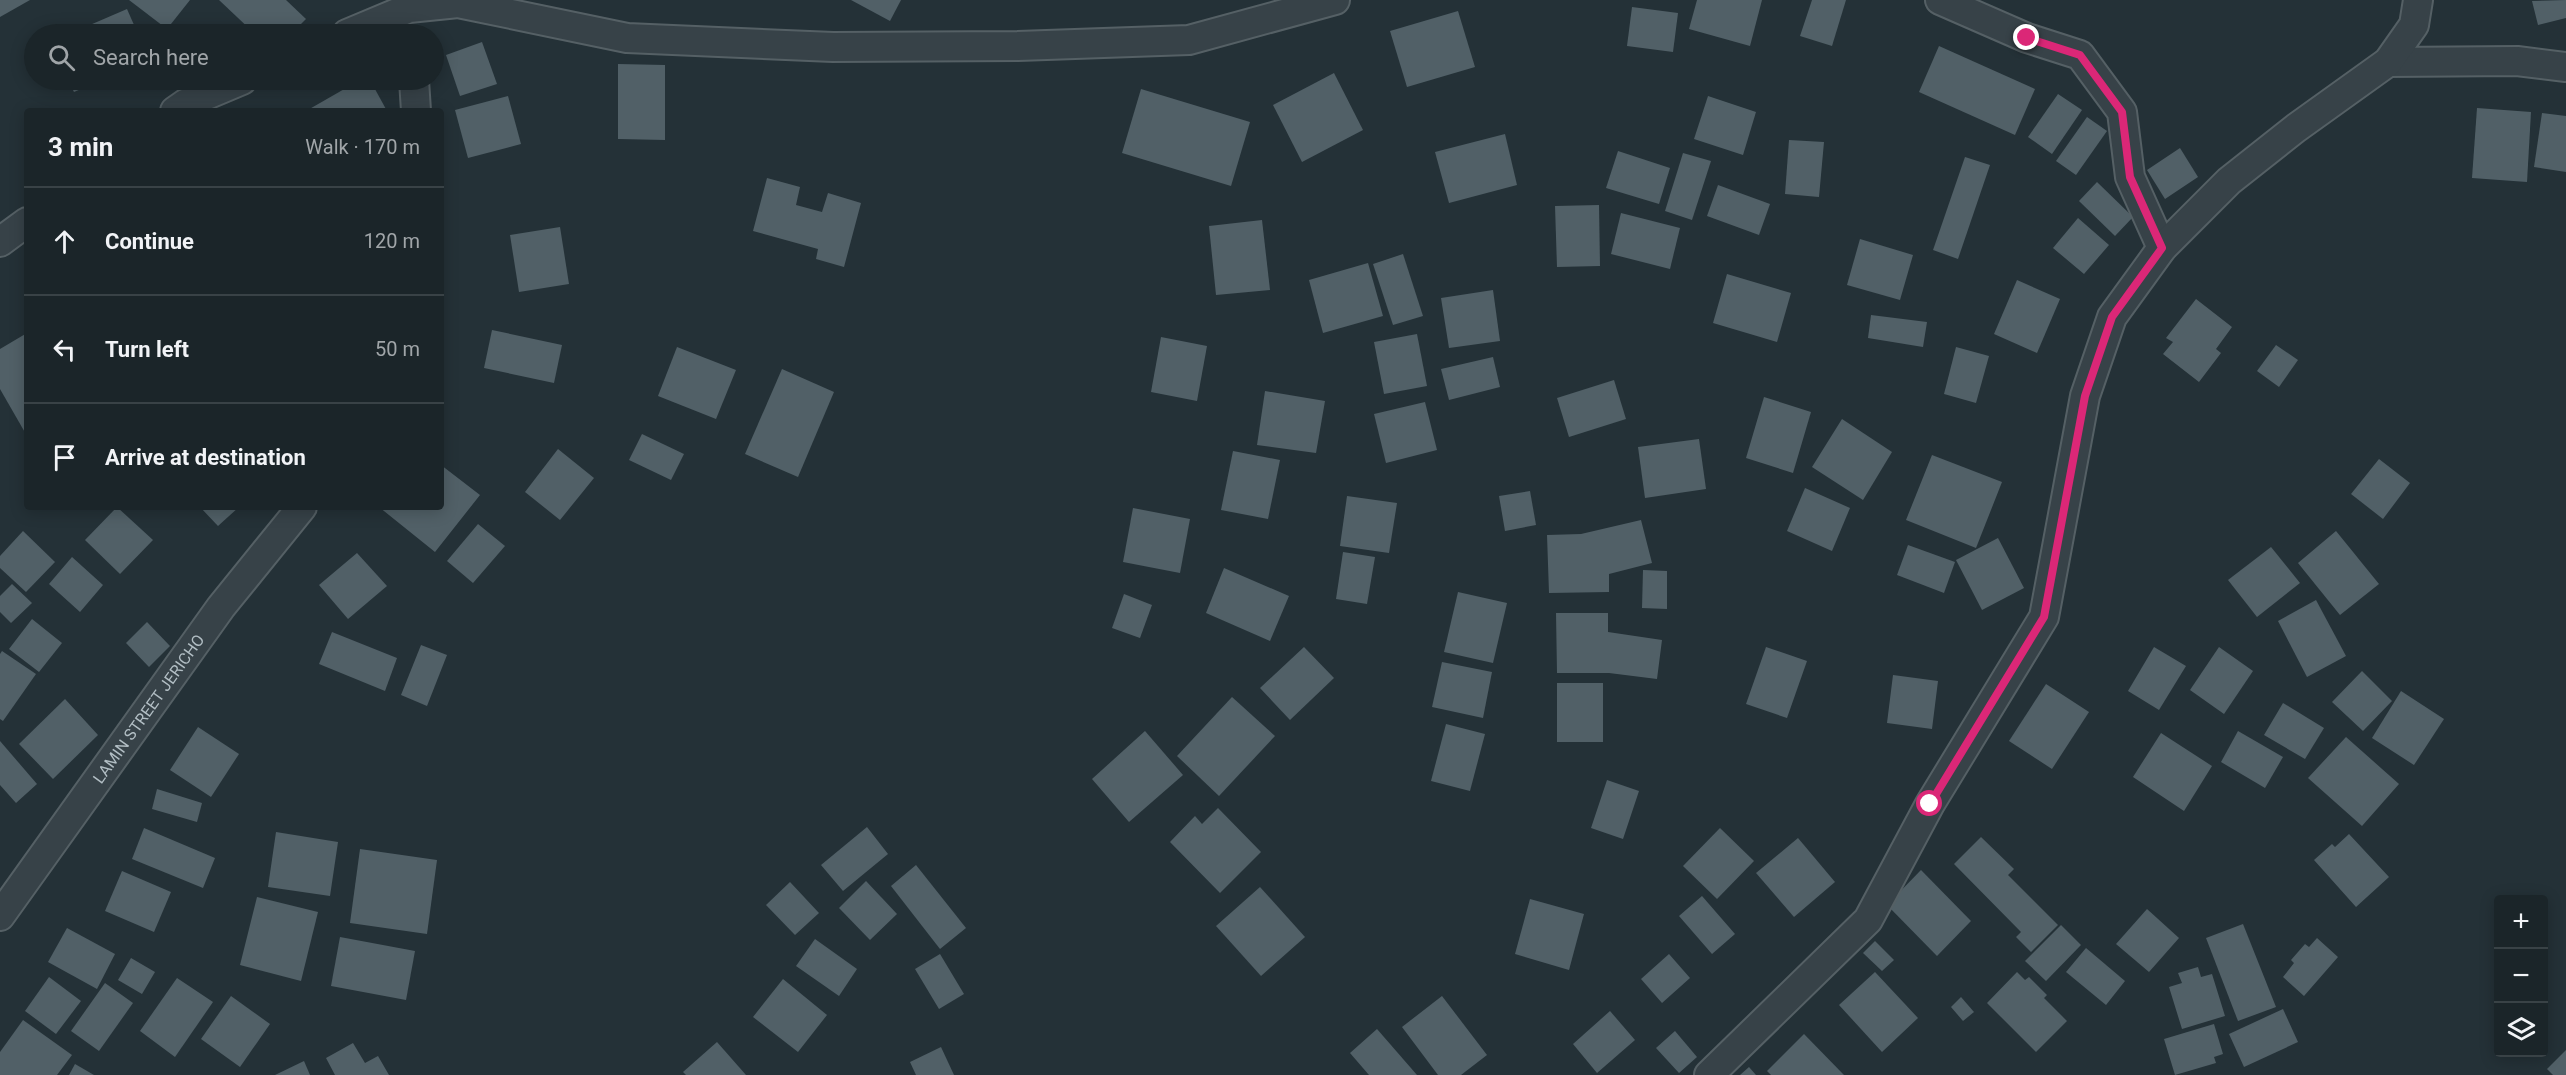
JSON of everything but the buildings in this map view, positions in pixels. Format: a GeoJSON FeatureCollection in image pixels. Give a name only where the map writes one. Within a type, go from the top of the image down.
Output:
{"type":"FeatureCollection","features":[{"type":"Feature","properties":{"kind":"street"},"geometry":{"type":"LineString","coordinates":[[378,24],[408,14],[458,3],[627,38],[833,47],[1006,46],[1189,40],[1335,0]]}},
{"type":"Feature","properties":{"kind":"street"},"geometry":{"type":"LineString","coordinates":[[1940,0],[2027,38],[2080,55],[2122,112],[2130,177],[2162,248]]}},
{"type":"Feature","properties":{"kind":"street"},"geometry":{"type":"LineString","coordinates":[[1709,1075],[1868,920],[1930,804],[2044,617],[2085,396],[2112,317],[2162,248],[2229,181],[2296,128],[2388,62],[2414,25],[2418,0]]}},
{"type":"Feature","properties":{"kind":"street"},"geometry":{"type":"LineString","coordinates":[[2388,62],[2517,61],[2566,67]]}},
{"type":"Feature","properties":{"kind":"street"},"geometry":{"type":"LineString","coordinates":[[179,108],[218,90]]}},
{"type":"Feature","properties":{"kind":"street"},"geometry":{"type":"LineString","coordinates":[[415,90],[417,108]]}},
{"type":"Feature","properties":{"kind":"street"},"geometry":{"type":"LineString","coordinates":[[0,242],[24,224]]}},
{"type":"Feature","properties":{"kind":"street","name":"LAMIN STREET JERICHO"},"geometry":{"type":"LineString","coordinates":[[0,916],[221,607],[300,510]]}},
{"type":"Feature","properties":{"kind":"route"},"geometry":{"type":"LineString","coordinates":[[1930,804],[2044,617],[2085,396],[2112,317],[2162,248],[2152,221],[2130,177],[2122,112],[2080,55],[2027,38]]}}]}
